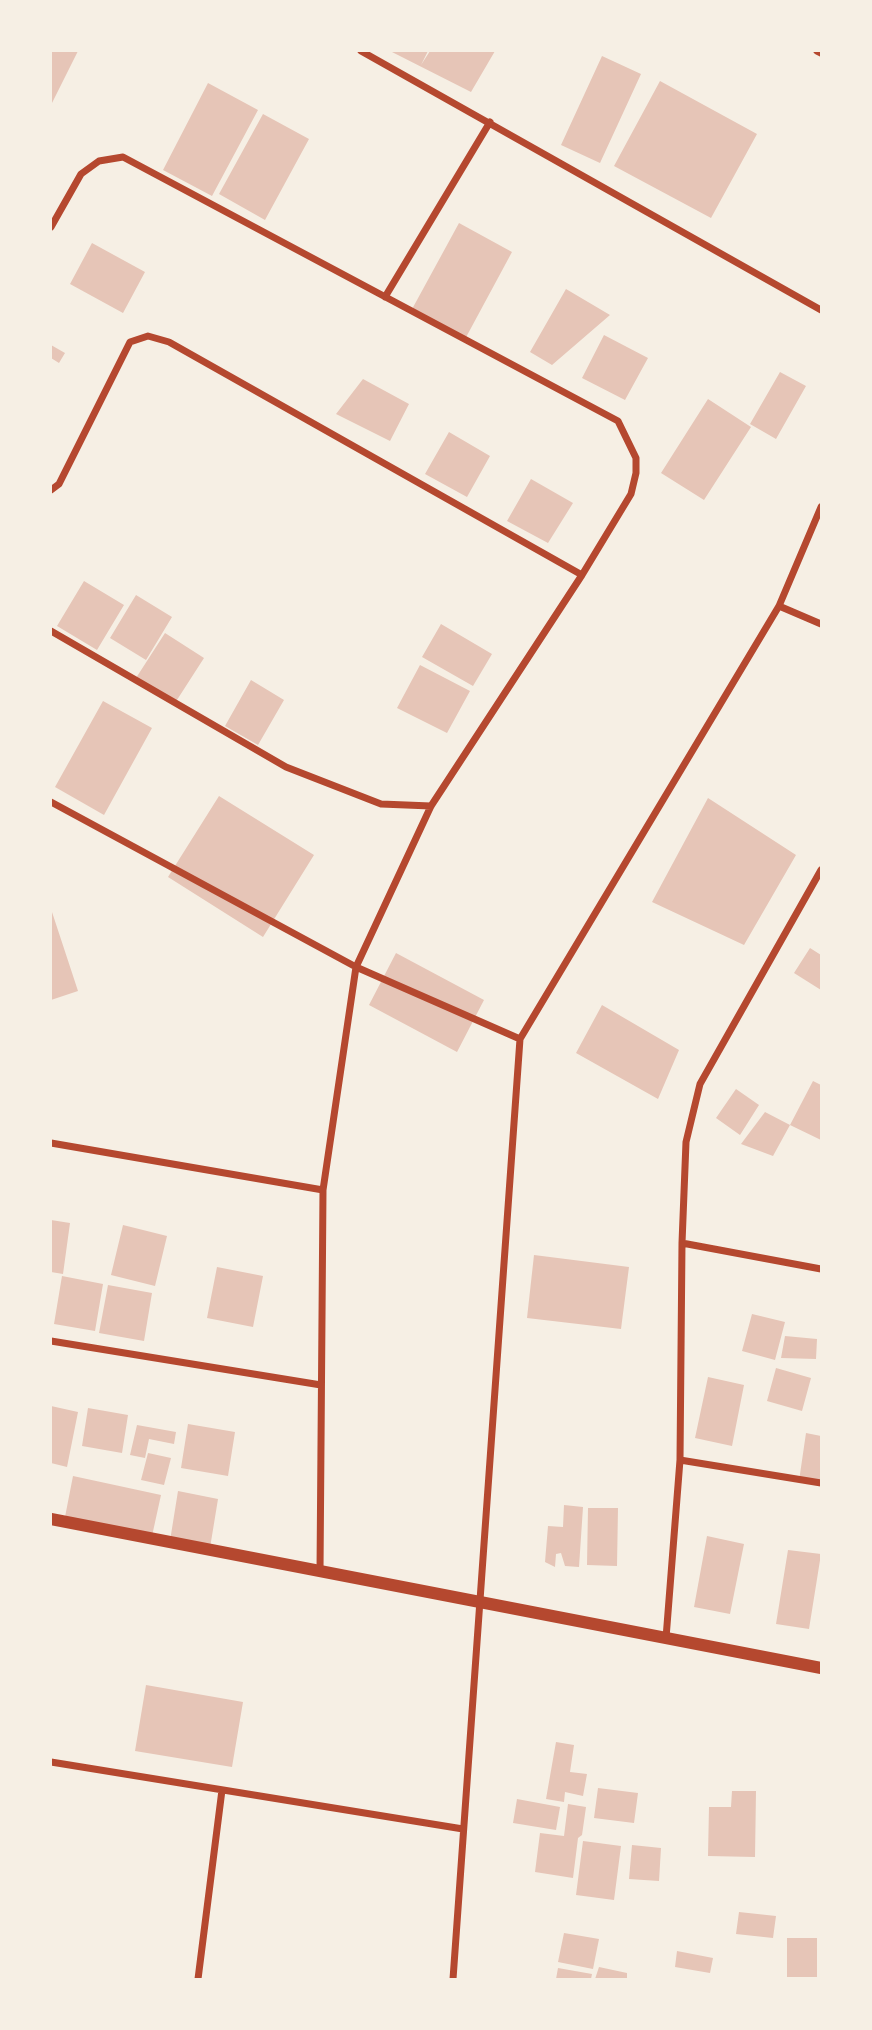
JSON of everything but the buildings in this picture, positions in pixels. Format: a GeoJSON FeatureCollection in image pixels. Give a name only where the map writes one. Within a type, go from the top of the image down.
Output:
{"type":"FeatureCollection","features":[{"type":"Feature","properties":{"kind":"street"},"geometry":{"type":"LineString","coordinates":[[361,51],[821,310]]}},
{"type":"Feature","properties":{"kind":"street"},"geometry":{"type":"LineString","coordinates":[[385,297],[490,122]]}},
{"type":"Feature","properties":{"kind":"street"},"geometry":{"type":"LineString","coordinates":[[51,227],[81,174],[99,161],[123,157],[618,421],[636,458],[631,494],[582,575],[431,806],[356,967],[323,1190],[320,1571]]}},
{"type":"Feature","properties":{"kind":"street"},"geometry":{"type":"LineString","coordinates":[[51,490],[59,484],[130,342],[148,336],[169,342],[582,575]]}},
{"type":"Feature","properties":{"kind":"street"},"geometry":{"type":"LineString","coordinates":[[453,1979],[520,1039],[779,606],[821,508]]}},
{"type":"Feature","properties":{"kind":"street"},"geometry":{"type":"LineString","coordinates":[[779,606],[821,624]]}},
{"type":"Feature","properties":{"kind":"street"},"geometry":{"type":"LineString","coordinates":[[51,631],[286,767],[381,804],[431,806]]}},
{"type":"Feature","properties":{"kind":"street"},"geometry":{"type":"LineString","coordinates":[[51,802],[356,967],[520,1039]]}},
{"type":"Feature","properties":{"kind":"street"},"geometry":{"type":"LineString","coordinates":[[666,1638],[680,1460],[685,1142],[700,1084],[821,872]]}},
{"type":"Feature","properties":{"kind":"street"},"geometry":{"type":"LineString","coordinates":[[51,1143],[323,1190]]}},
{"type":"Feature","properties":{"kind":"street"},"geometry":{"type":"LineString","coordinates":[[682,1242],[821,1269]]}},
{"type":"Feature","properties":{"kind":"street"},"geometry":{"type":"LineString","coordinates":[[51,1341],[321,1385]]}},
{"type":"Feature","properties":{"kind":"street"},"geometry":{"type":"LineString","coordinates":[[680,1460],[821,1483]]}},
{"type":"Feature","properties":{"kind":"street"},"geometry":{"type":"LineString","coordinates":[[51,1519],[821,1668]]}},
{"type":"Feature","properties":{"kind":"street"},"geometry":{"type":"LineString","coordinates":[[51,1762],[463,1829]]}},
{"type":"Feature","properties":{"kind":"street"},"geometry":{"type":"LineString","coordinates":[[198,1979],[222,1790]]}}]}
